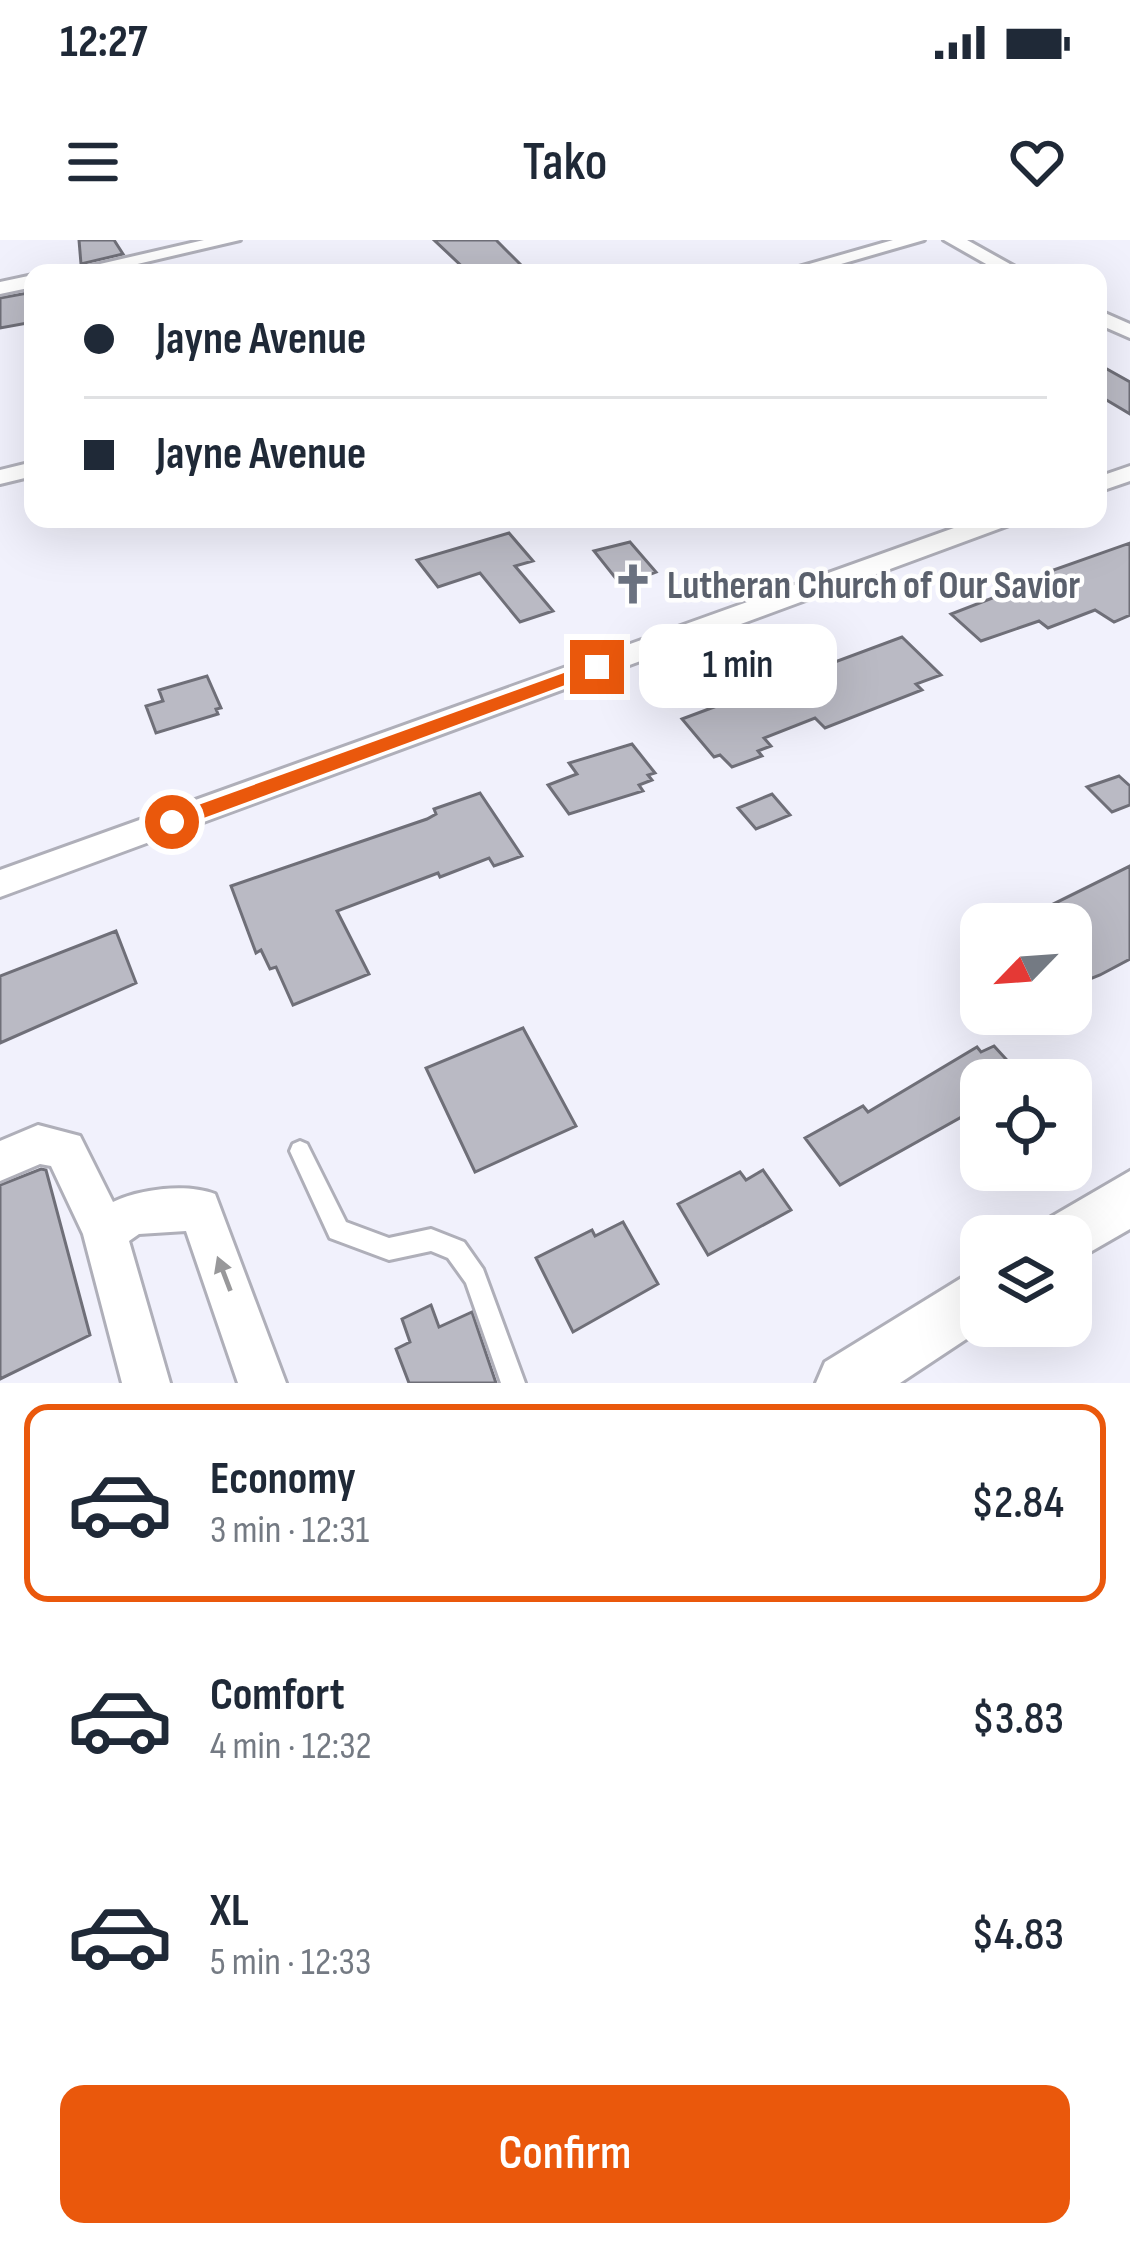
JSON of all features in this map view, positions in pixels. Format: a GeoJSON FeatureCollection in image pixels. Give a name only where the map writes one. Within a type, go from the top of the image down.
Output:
{"type":"FeatureCollection","features":[{"type":"Feature","properties":{"kind":"street"},"geometry":{"type":"LineString","coordinates":[[114,264],[231,240]]}},
{"type":"Feature","properties":{"kind":"street"},"geometry":{"type":"LineString","coordinates":[[823,264],[915,240]]}},
{"type":"Feature","properties":{"kind":"street"},"geometry":{"type":"LineString","coordinates":[[953,240],[999,264]]}},
{"type":"Feature","properties":{"kind":"street"},"geometry":{"type":"LineString","coordinates":[[0,884],[978,528]]}},
{"type":"Feature","properties":{"kind":"street"},"geometry":{"type":"LineString","coordinates":[[0,1161],[38,1144],[65,1150],[104,1231],[146,1383]]}},
{"type":"Feature","properties":{"kind":"street"},"geometry":{"type":"LineString","coordinates":[[1092,1222],[1130,1197]]}},
{"type":"Feature","properties":{"kind":"street"},"geometry":{"type":"LineString","coordinates":[[104,1231],[133,1214],[200,1209],[262,1383]]}},
{"type":"Feature","properties":{"kind":"street"},"geometry":{"type":"LineString","coordinates":[[846,1383],[960,1308]]}},
{"type":"Feature","properties":{"kind":"lane"},"geometry":{"type":"LineString","coordinates":[[299,1151],[338,1230],[389,1249],[431,1240],[456,1250],[475,1277],[513,1383]]}},
{"type":"Feature","properties":{"kind":"building"},"geometry":{"type":"Polygon","coordinates":[[[79,240],[114,240],[123,254],[81,264],[79,240]]]}},
{"type":"Feature","properties":{"kind":"building"},"geometry":{"type":"Polygon","coordinates":[[[434,240],[496,240],[520,264],[459,264],[434,240]]]}},
{"type":"Feature","properties":{"kind":"building"},"geometry":{"type":"Polygon","coordinates":[[[24,294],[24,324],[0,328],[0,298],[24,294]]]}},
{"type":"Feature","properties":{"kind":"building"},"geometry":{"type":"Polygon","coordinates":[[[1107,369],[1130,382],[1130,414],[1107,400],[1107,369]]]}},
{"type":"Feature","properties":{"kind":"building"},"geometry":{"type":"Polygon","coordinates":[[[509,533],[533,561],[515,566],[553,611],[520,622],[480,573],[438,587],[417,560],[509,533]]]}},
{"type":"Feature","properties":{"kind":"building"},"geometry":{"type":"Polygon","coordinates":[[[630,542],[656,572],[621,585],[594,551],[630,542]]]}},
{"type":"Feature","properties":{"kind":"building"},"geometry":{"type":"Polygon","coordinates":[[[1130,543],[1130,615],[1114,622],[1095,610],[1048,628],[1039,621],[981,641],[951,614],[1049,576],[1045,573],[1130,543]]]}},
{"type":"Feature","properties":{"kind":"building"},"geometry":{"type":"Polygon","coordinates":[[[902,637],[941,675],[916,684],[922,690],[825,728],[815,718],[764,738],[771,746],[758,751],[762,756],[732,767],[720,755],[714,757],[682,719],[902,637]]]}},
{"type":"Feature","properties":{"kind":"building"},"geometry":{"type":"Polygon","coordinates":[[[207,676],[221,708],[216,709],[218,714],[156,733],[146,706],[163,701],[159,690],[207,676]]]}},
{"type":"Feature","properties":{"kind":"building"},"geometry":{"type":"Polygon","coordinates":[[[632,744],[655,773],[648,775],[652,780],[639,785],[643,791],[569,814],[548,785],[577,774],[569,763],[632,744]]]}},
{"type":"Feature","properties":{"kind":"building"},"geometry":{"type":"Polygon","coordinates":[[[1119,776],[1130,786],[1130,805],[1112,812],[1087,787],[1119,776]]]}},
{"type":"Feature","properties":{"kind":"building"},"geometry":{"type":"Polygon","coordinates":[[[480,793],[522,856],[494,866],[489,858],[440,877],[438,873],[337,911],[369,974],[293,1005],[276,967],[270,969],[261,950],[256,953],[231,886],[427,819],[436,814],[434,809],[480,793]]]}},
{"type":"Feature","properties":{"kind":"building"},"geometry":{"type":"Polygon","coordinates":[[[772,794],[790,815],[756,829],[738,808],[772,794]]]}},
{"type":"Feature","properties":{"kind":"building"},"geometry":{"type":"Polygon","coordinates":[[[1130,866],[1130,959],[1092,978],[1092,903],[1055,903],[1130,866]]]}},
{"type":"Feature","properties":{"kind":"building"},"geometry":{"type":"Polygon","coordinates":[[[116,931],[136,983],[0,1043],[0,976],[116,931]]]}},
{"type":"Feature","properties":{"kind":"building"},"geometry":{"type":"Polygon","coordinates":[[[523,1028],[576,1126],[475,1172],[426,1068],[523,1028]]]}},
{"type":"Feature","properties":{"kind":"building"},"geometry":{"type":"Polygon","coordinates":[[[994,1046],[1006,1059],[960,1059],[960,1118],[840,1185],[805,1138],[863,1106],[868,1112],[977,1047],[981,1052],[994,1046]]]}},
{"type":"Feature","properties":{"kind":"building"},"geometry":{"type":"Polygon","coordinates":[[[46,1170],[90,1335],[0,1379],[0,1185],[46,1170]]]}},
{"type":"Feature","properties":{"kind":"building"},"geometry":{"type":"Polygon","coordinates":[[[763,1170],[791,1210],[708,1255],[678,1204],[740,1172],[746,1180],[763,1170]]]}},
{"type":"Feature","properties":{"kind":"building"},"geometry":{"type":"Polygon","coordinates":[[[623,1222],[658,1284],[573,1332],[536,1258],[592,1230],[595,1236],[623,1222]]]}},
{"type":"Feature","properties":{"kind":"building"},"geometry":{"type":"Polygon","coordinates":[[[431,1305],[439,1327],[472,1312],[496,1383],[409,1383],[396,1349],[410,1342],[402,1319],[431,1305]]]}},
{"type":"Feature","properties":{"kind":"place","name":"Lutheran Church of Our Savior"},"geometry":{"type":"Point","coordinates":[633,584]}},
{"type":"Feature","properties":{"kind":"route"},"geometry":{"type":"LineString","coordinates":[[172,822],[597,667]]}}]}
